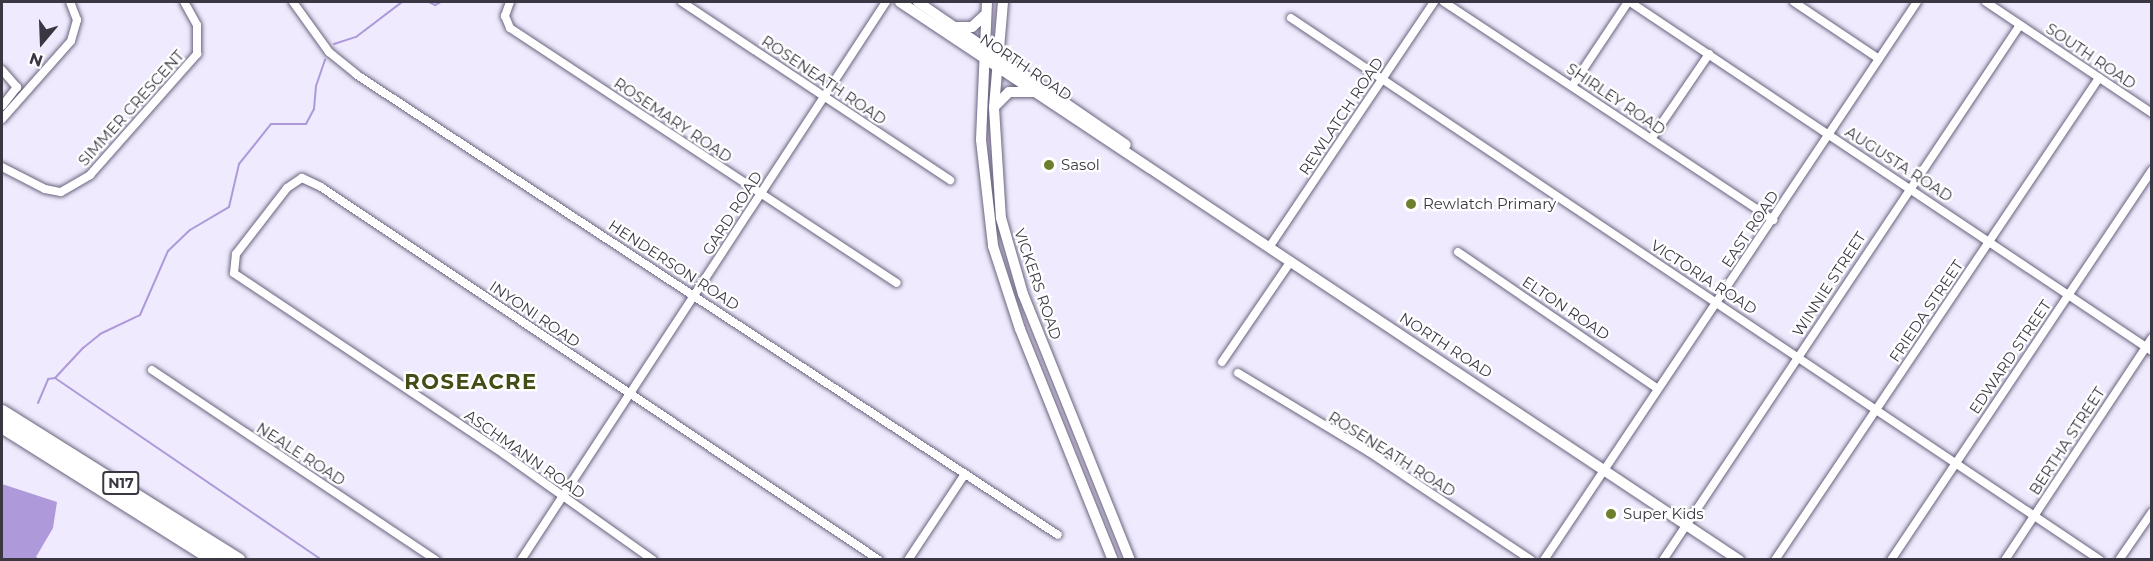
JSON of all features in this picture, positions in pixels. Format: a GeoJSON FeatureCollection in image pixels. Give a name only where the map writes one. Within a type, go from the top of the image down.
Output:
{"type":"FeatureCollection","features":[{"type":"Feature","properties":{"kind":"highway","name":"N17"},"geometry":{"type":"LineString","coordinates":[[2,412],[102,471],[238,560]]}},
{"type":"Feature","properties":{"kind":"highway","name":"N17"},"geometry":{"type":"LineString","coordinates":[[2,426],[215,560]]}},
{"type":"Feature","properties":{"kind":"street"},"geometry":{"type":"LineString","coordinates":[[2,119],[71,41],[77,20],[70,2]]}},
{"type":"Feature","properties":{"kind":"street","name":"SIMMER CRESCENT"},"geometry":{"type":"LineString","coordinates":[[2,167],[53,191],[68,190],[83,182],[197,54],[197,25],[184,2]]}},
{"type":"Feature","properties":{"kind":"street","name":"HENDERSON ROAD"},"geometry":{"type":"LineString","coordinates":[[293,2],[319,40],[357,75],[1058,535]]}},
{"type":"Feature","properties":{"kind":"street","name":"ROSEMARY ROAD"},"geometry":{"type":"LineString","coordinates":[[510,2],[505,16],[507,25],[524,39],[896,283]]}},
{"type":"Feature","properties":{"kind":"street","name":"ROSENEATH ROAD"},"geometry":{"type":"LineString","coordinates":[[682,2],[950,180]]}},
{"type":"Feature","properties":{"kind":"street","name":"GARD ROAD"},"geometry":{"type":"LineString","coordinates":[[521,560],[886,2]]}},
{"type":"Feature","properties":{"kind":"street","name":"NORTH ROAD"},"geometry":{"type":"LineString","coordinates":[[900,2],[997,59],[1292,261],[1739,560]]}},
{"type":"Feature","properties":{"kind":"street","name":"NORTH ROAD"},"geometry":{"type":"LineString","coordinates":[[918,2],[957,27],[983,50]]}},
{"type":"Feature","properties":{"kind":"street","name":"VICKERS ROAD"},"geometry":{"type":"LineString","coordinates":[[987,2],[983,50],[981,140],[993,246],[1012,308],[1113,560]]}},
{"type":"Feature","properties":{"kind":"street","name":"VICKERS ROAD"},"geometry":{"type":"LineString","coordinates":[[1003,2],[994,108],[1000,212],[1013,265],[1087,459],[1130,560]]}},
{"type":"Feature","properties":{"kind":"street","name":"REWLATCH ROAD"},"geometry":{"type":"LineString","coordinates":[[1270,246],[1434,2]]}},
{"type":"Feature","properties":{"kind":"street","name":"SHIRLEY ROAD"},"geometry":{"type":"LineString","coordinates":[[1444,2],[1773,220]]}},
{"type":"Feature","properties":{"kind":"street"},"geometry":{"type":"LineString","coordinates":[[1572,86],[1629,2]]}},
{"type":"Feature","properties":{"kind":"street","name":"AUGUSTA ROAD"},"geometry":{"type":"LineString","coordinates":[[1629,2],[1989,240],[2149,349]]}},
{"type":"Feature","properties":{"kind":"street"},"geometry":{"type":"LineString","coordinates":[[1794,2],[1879,59]]}},
{"type":"Feature","properties":{"kind":"street","name":"EAST ROAD"},"geometry":{"type":"LineString","coordinates":[[1544,560],[1917,2]]}},
{"type":"Feature","properties":{"kind":"street","name":"SOUTH ROAD"},"geometry":{"type":"LineString","coordinates":[[1986,2],[2151,113]]}},
{"type":"Feature","properties":{"kind":"street"},"geometry":{"type":"LineString","coordinates":[[957,27],[972,27],[986,14]]}},
{"type":"Feature","properties":{"kind":"street","name":"VICTORIA ROAD"},"geometry":{"type":"LineString","coordinates":[[1291,18],[1956,461],[2100,560]]}},
{"type":"Feature","properties":{"kind":"street","name":"WINNIE STREET"},"geometry":{"type":"LineString","coordinates":[[1663,560],[1909,188],[2020,25]]}},
{"type":"Feature","properties":{"kind":"street"},"geometry":{"type":"LineString","coordinates":[[1652,139],[1709,54]]}},
{"type":"Feature","properties":{"kind":"street","name":"NORTH ROAD"},"geometry":{"type":"LineString","coordinates":[[997,59],[1038,92],[1111,144],[1137,156]]}},
{"type":"Feature","properties":{"kind":"street"},"geometry":{"type":"LineString","coordinates":[[2,70],[17,87],[2,106]]}},
{"type":"Feature","properties":{"kind":"street","name":"FRIEDA STREET"},"geometry":{"type":"LineString","coordinates":[[1775,560],[2099,78]]}},
{"type":"Feature","properties":{"kind":"street"},"geometry":{"type":"LineString","coordinates":[[994,108],[1008,92],[1038,92]]}},
{"type":"Feature","properties":{"kind":"street","name":"EDWARD STREET"},"geometry":{"type":"LineString","coordinates":[[1891,560],[2151,170]]}},
{"type":"Feature","properties":{"kind":"street","name":"INYONI ROAD"},"geometry":{"type":"LineString","coordinates":[[260,292],[234,273],[233,261],[287,188],[306,178],[391,232],[630,396],[879,560]]}},
{"type":"Feature","properties":{"kind":"street","name":"ELTON ROAD"},"geometry":{"type":"LineString","coordinates":[[1458,252],[1658,389]]}},
{"type":"Feature","properties":{"kind":"street"},"geometry":{"type":"LineString","coordinates":[[1222,362],[1292,261]]}},
{"type":"Feature","properties":{"kind":"street","name":"ASCHMANN ROAD"},"geometry":{"type":"LineString","coordinates":[[260,292],[504,454],[653,560]]}},
{"type":"Feature","properties":{"kind":"street","name":"BERTHA STREET"},"geometry":{"type":"LineString","coordinates":[[2005,560],[2149,349],[2151,338]]}},
{"type":"Feature","properties":{"kind":"street","name":"NEALE ROAD"},"geometry":{"type":"LineString","coordinates":[[152,370],[436,560]]}},
{"type":"Feature","properties":{"kind":"street","name":"ROSENEATH ROAD"},"geometry":{"type":"LineString","coordinates":[[1238,373],[1369,453],[1531,560]]}},
{"type":"Feature","properties":{"kind":"street"},"geometry":{"type":"LineString","coordinates":[[908,560],[965,474]]}},
{"type":"Feature","properties":{"kind":"street"},"geometry":{"type":"LineString","coordinates":[[2119,560],[2151,512]]}},
{"type":"Feature","properties":{"kind":"shaded area"},"geometry":{"type":"Polygon","coordinates":[[[2,484],[57,502],[53,528],[36,557],[39,559],[2,559],[2,484]]]}},
{"type":"Feature","properties":{"kind":"waterway"},"geometry":{"type":"LineString","coordinates":[[334,44],[356,37],[402,2]]}},
{"type":"Feature","properties":{"kind":"waterway"},"geometry":{"type":"LineString","coordinates":[[429,2],[435,5],[441,2]]}},
{"type":"Feature","properties":{"kind":"waterway"},"geometry":{"type":"LineString","coordinates":[[38,403],[48,379],[55,378],[83,348],[100,334],[140,315],[168,251],[190,230],[229,207],[239,164],[271,124],[306,124],[314,109],[316,86],[325,60]]}},
{"type":"Feature","properties":{"kind":"waterway"},"geometry":{"type":"LineString","coordinates":[[55,378],[322,560]]}},
{"type":"Feature","properties":{"kind":"place","name":"Sasol"},"geometry":{"type":"Point","coordinates":[1049,165]}},
{"type":"Feature","properties":{"kind":"place","name":"Rewlatch Primary"},"geometry":{"type":"Point","coordinates":[1411,204]}},
{"type":"Feature","properties":{"kind":"place","name":"Super Kids"},"geometry":{"type":"Point","coordinates":[1611,514]}},
{"type":"Feature","properties":{"kind":"district","name":"ROSEACRE"},"geometry":{"type":"Point","coordinates":[471,382]}}]}
